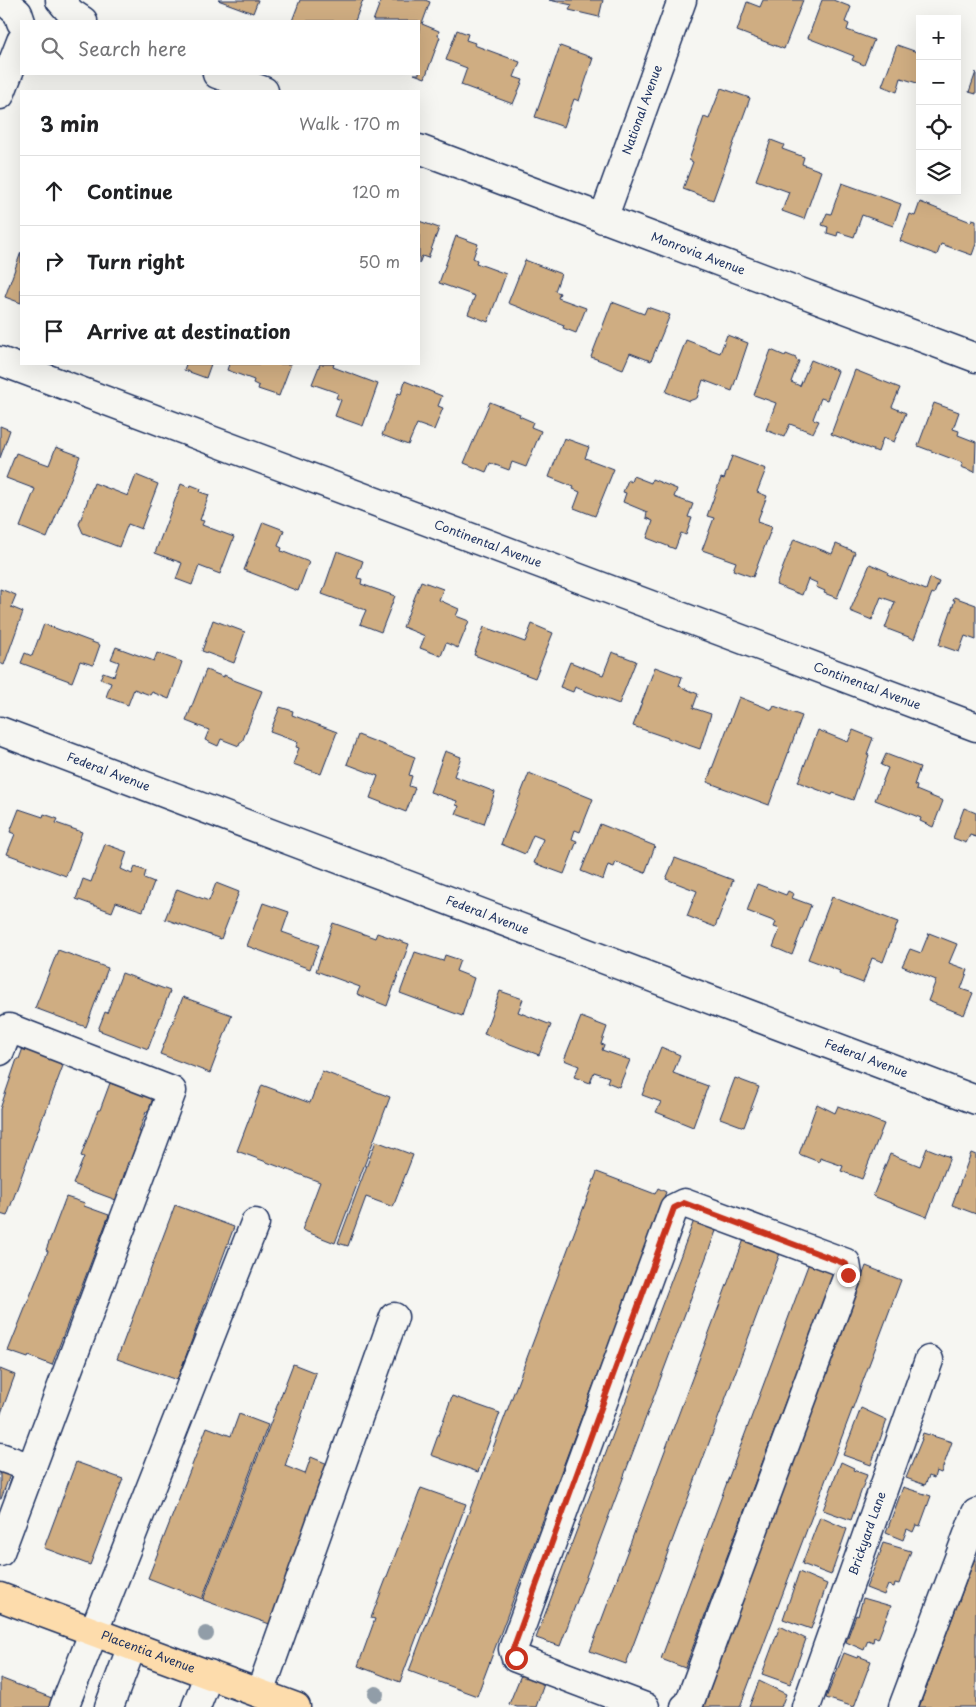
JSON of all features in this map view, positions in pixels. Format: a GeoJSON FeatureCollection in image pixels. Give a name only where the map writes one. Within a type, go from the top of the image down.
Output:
{"type":"FeatureCollection","features":[{"type":"Feature","properties":{"kind":"main road","name":"Placentia Avenue"},"geometry":{"type":"LineString","coordinates":[[0,1597],[296,1707]]}},
{"type":"Feature","properties":{"kind":"street"},"geometry":{"type":"LineString","coordinates":[[3,0],[18,13],[20,20]]}},
{"type":"Feature","properties":{"kind":"street"},"geometry":{"type":"LineString","coordinates":[[60,0],[71,13],[82,20]]}},
{"type":"Feature","properties":{"kind":"street","name":"National Avenue"},"geometry":{"type":"LineString","coordinates":[[603,218],[682,0]]}},
{"type":"Feature","properties":{"kind":"street"},"geometry":{"type":"LineString","coordinates":[[0,95],[20,44]]}},
{"type":"Feature","properties":{"kind":"street"},"geometry":{"type":"LineString","coordinates":[[220,75],[261,90]]}},
{"type":"Feature","properties":{"kind":"street","name":"Monrovia Avenue"},"geometry":{"type":"LineString","coordinates":[[420,149],[976,358]]}},
{"type":"Feature","properties":{"kind":"street","name":"Continental Avenue"},"geometry":{"type":"LineString","coordinates":[[0,361],[976,727]]}},
{"type":"Feature","properties":{"kind":"street","name":"Federal Avenue"},"geometry":{"type":"LineString","coordinates":[[0,731],[976,1100]]}},
{"type":"Feature","properties":{"kind":"street"},"geometry":{"type":"LineString","coordinates":[[0,1051],[9,1028],[172,1091],[0,1552]]}},
{"type":"Feature","properties":{"kind":"street"},"geometry":{"type":"LineString","coordinates":[[629,1704],[516,1658],[513,1649],[674,1208],[684,1203],[846,1264],[848,1275],[689,1704],[685,1707]]}},
{"type":"Feature","properties":{"kind":"street"},"geometry":{"type":"LineString","coordinates":[[64,1707],[255,1223]]}},
{"type":"Feature","properties":{"kind":"street"},"geometry":{"type":"LineString","coordinates":[[260,1693],[394,1317]]}},
{"type":"Feature","properties":{"kind":"street","name":"Brickyard Lane"},"geometry":{"type":"LineString","coordinates":[[806,1707],[929,1360]]}},
{"type":"Feature","properties":{"kind":"street"},"geometry":{"type":"LineString","coordinates":[[0,1457],[32,1468]]}},
{"type":"Feature","properties":{"kind":"street"},"geometry":{"type":"LineString","coordinates":[[902,1707],[976,1513]]}},
{"type":"Feature","properties":{"kind":"street"},"geometry":{"type":"LineString","coordinates":[[109,1707],[132,1646]]}},
{"type":"Feature","properties":{"kind":"street"},"geometry":{"type":"LineString","coordinates":[[196,1707],[210,1674]]}},
{"type":"Feature","properties":{"kind":"building"},"geometry":{"type":"Polygon","coordinates":[[[218,0],[258,0],[253,13],[218,0]]]}},
{"type":"Feature","properties":{"kind":"building"},"geometry":{"type":"Polygon","coordinates":[[[300,0],[364,0],[355,20],[292,20],[300,0]]]}},
{"type":"Feature","properties":{"kind":"building"},"geometry":{"type":"Polygon","coordinates":[[[381,0],[425,0],[430,2],[422,24],[439,31],[438,36],[440,37],[425,78],[417,75],[420,75],[420,20],[373,20],[381,0]]]}},
{"type":"Feature","properties":{"kind":"building"},"geometry":{"type":"Polygon","coordinates":[[[549,0],[603,0],[599,17],[569,10],[572,5],[549,0]]]}},
{"type":"Feature","properties":{"kind":"building"},"geometry":{"type":"Polygon","coordinates":[[[763,0],[803,0],[784,49],[737,31],[747,2],[760,7],[763,0]]]}},
{"type":"Feature","properties":{"kind":"building"},"geometry":{"type":"Polygon","coordinates":[[[822,0],[833,0],[851,7],[845,22],[849,24],[847,30],[874,40],[864,65],[852,60],[854,56],[808,38],[822,0]]]}},
{"type":"Feature","properties":{"kind":"building"},"geometry":{"type":"Polygon","coordinates":[[[457,30],[468,34],[466,40],[475,43],[474,45],[520,62],[514,77],[523,80],[513,104],[461,85],[467,68],[446,60],[457,30]]]}},
{"type":"Feature","properties":{"kind":"building"},"geometry":{"type":"Polygon","coordinates":[[[897,45],[916,52],[916,83],[901,78],[897,92],[882,86],[897,45]]]}},
{"type":"Feature","properties":{"kind":"building"},"geometry":{"type":"Polygon","coordinates":[[[560,46],[593,58],[579,101],[574,99],[564,127],[535,117],[560,46]]]}},
{"type":"Feature","properties":{"kind":"building"},"geometry":{"type":"Polygon","coordinates":[[[976,72],[976,94],[969,92],[976,72]]]}},
{"type":"Feature","properties":{"kind":"building"},"geometry":{"type":"Polygon","coordinates":[[[721,88],[750,98],[713,200],[683,189],[693,162],[689,160],[704,117],[709,119],[721,88]]]}},
{"type":"Feature","properties":{"kind":"building"},"geometry":{"type":"Polygon","coordinates":[[[771,140],[784,145],[782,149],[804,157],[802,164],[821,171],[804,219],[782,211],[789,192],[756,180],[771,140]]]}},
{"type":"Feature","properties":{"kind":"building"},"geometry":{"type":"Polygon","coordinates":[[[842,183],[901,204],[893,226],[862,215],[854,237],[838,232],[837,236],[827,233],[828,227],[822,225],[827,213],[831,214],[842,183]]]}},
{"type":"Feature","properties":{"kind":"building"},"geometry":{"type":"Polygon","coordinates":[[[920,202],[971,222],[972,219],[976,220],[976,244],[972,255],[941,244],[937,255],[900,241],[910,214],[915,216],[920,202]]]}},
{"type":"Feature","properties":{"kind":"building"},"geometry":{"type":"Polygon","coordinates":[[[420,221],[439,228],[428,258],[422,256],[420,261],[420,221]]]}},
{"type":"Feature","properties":{"kind":"building"},"geometry":{"type":"Polygon","coordinates":[[[456,236],[478,244],[473,258],[477,260],[476,263],[506,274],[488,322],[468,314],[475,296],[439,283],[456,236]]]}},
{"type":"Feature","properties":{"kind":"building"},"geometry":{"type":"Polygon","coordinates":[[[20,255],[20,303],[5,297],[20,255]]]}},
{"type":"Feature","properties":{"kind":"building"},"geometry":{"type":"Polygon","coordinates":[[[525,260],[561,274],[555,291],[560,293],[558,298],[586,308],[576,333],[563,328],[564,325],[508,303],[525,260]]]}},
{"type":"Feature","properties":{"kind":"building"},"geometry":{"type":"Polygon","coordinates":[[[612,302],[644,314],[647,307],[670,315],[651,361],[630,353],[623,369],[591,357],[612,302]]]}},
{"type":"Feature","properties":{"kind":"building"},"geometry":{"type":"Polygon","coordinates":[[[727,335],[748,343],[732,391],[703,380],[697,398],[689,401],[666,392],[686,340],[720,353],[727,335]]]}},
{"type":"Feature","properties":{"kind":"building"},"geometry":{"type":"Polygon","coordinates":[[[771,350],[785,356],[786,354],[799,361],[791,382],[800,386],[811,360],[838,371],[827,400],[821,398],[813,419],[819,421],[813,433],[790,424],[784,437],[766,430],[776,403],[754,395],[771,350]]]}},
{"type":"Feature","properties":{"kind":"building"},"geometry":{"type":"Polygon","coordinates":[[[186,365],[211,365],[206,378],[184,370],[186,365]]]}},
{"type":"Feature","properties":{"kind":"building"},"geometry":{"type":"Polygon","coordinates":[[[229,365],[291,365],[279,396],[258,389],[259,386],[253,383],[254,380],[227,370],[229,365]]]}},
{"type":"Feature","properties":{"kind":"building"},"geometry":{"type":"Polygon","coordinates":[[[320,365],[334,365],[333,367],[378,384],[363,426],[335,416],[341,400],[336,398],[338,393],[312,384],[320,365]]]}},
{"type":"Feature","properties":{"kind":"building"},"geometry":{"type":"Polygon","coordinates":[[[855,370],[900,388],[892,407],[906,413],[894,442],[883,438],[878,452],[831,434],[855,370]]]}},
{"type":"Feature","properties":{"kind":"building"},"geometry":{"type":"Polygon","coordinates":[[[405,381],[442,396],[438,406],[443,408],[434,430],[417,424],[408,445],[382,435],[398,393],[401,394],[405,381]]]}},
{"type":"Feature","properties":{"kind":"building"},"geometry":{"type":"Polygon","coordinates":[[[490,402],[520,414],[519,416],[533,422],[531,427],[541,431],[526,467],[512,462],[509,470],[490,463],[486,472],[464,463],[490,402]]]}},
{"type":"Feature","properties":{"kind":"building"},"geometry":{"type":"Polygon","coordinates":[[[934,403],[959,412],[953,429],[959,431],[958,435],[976,442],[975,472],[961,467],[963,463],[918,446],[934,403]]]}},
{"type":"Feature","properties":{"kind":"building"},"geometry":{"type":"Polygon","coordinates":[[[0,426],[10,430],[0,458],[0,426]]]}},
{"type":"Feature","properties":{"kind":"building"},"geometry":{"type":"Polygon","coordinates":[[[564,438],[589,447],[585,458],[614,469],[595,516],[574,508],[580,492],[573,489],[574,487],[549,477],[564,438]]]}},
{"type":"Feature","properties":{"kind":"building"},"geometry":{"type":"Polygon","coordinates":[[[56,447],[80,456],[47,538],[20,527],[35,489],[6,478],[16,453],[49,465],[56,447]]]}},
{"type":"Feature","properties":{"kind":"building"},"geometry":{"type":"Polygon","coordinates":[[[732,456],[766,469],[757,492],[767,496],[757,522],[772,527],[753,577],[733,570],[736,562],[702,550],[714,518],[707,516],[721,478],[724,479],[732,456]]]}},
{"type":"Feature","properties":{"kind":"building"},"geometry":{"type":"Polygon","coordinates":[[[136,475],[158,484],[141,529],[128,524],[119,547],[83,533],[79,524],[94,483],[128,496],[136,475]]]}},
{"type":"Feature","properties":{"kind":"building"},"geometry":{"type":"Polygon","coordinates":[[[633,476],[651,483],[652,479],[677,489],[674,497],[693,504],[688,517],[692,518],[686,535],[681,533],[675,549],[647,538],[653,521],[646,518],[647,512],[623,502],[626,493],[623,492],[628,480],[631,482],[633,476]]]}},
{"type":"Feature","properties":{"kind":"building"},"geometry":{"type":"Polygon","coordinates":[[[181,484],[190,488],[191,485],[201,489],[200,492],[209,495],[200,520],[204,521],[202,525],[234,537],[220,574],[199,566],[192,585],[176,579],[182,563],[155,553],[181,484]]]}},
{"type":"Feature","properties":{"kind":"building"},"geometry":{"type":"Polygon","coordinates":[[[263,522],[284,530],[278,546],[282,548],[281,551],[309,562],[298,591],[244,570],[263,522]]]}},
{"type":"Feature","properties":{"kind":"building"},"geometry":{"type":"Polygon","coordinates":[[[794,539],[832,554],[836,544],[855,552],[837,598],[824,593],[825,591],[816,587],[817,583],[808,579],[802,595],[776,585],[794,539]]]}},
{"type":"Feature","properties":{"kind":"building"},"geometry":{"type":"Polygon","coordinates":[[[337,551],[363,561],[357,578],[362,579],[361,584],[395,596],[381,632],[360,624],[366,610],[322,594],[337,551]]]}},
{"type":"Feature","properties":{"kind":"building"},"geometry":{"type":"Polygon","coordinates":[[[870,564],[888,572],[887,574],[926,590],[930,578],[939,582],[934,594],[932,593],[914,639],[885,628],[895,602],[881,597],[872,620],[850,611],[870,564]]]}},
{"type":"Feature","properties":{"kind":"building"},"geometry":{"type":"Polygon","coordinates":[[[421,581],[443,589],[439,600],[459,609],[456,616],[469,621],[458,648],[446,643],[441,656],[420,648],[425,636],[403,627],[421,581]]]}},
{"type":"Feature","properties":{"kind":"building"},"geometry":{"type":"Polygon","coordinates":[[[0,589],[16,595],[11,607],[23,612],[4,665],[0,663],[0,589]]]}},
{"type":"Feature","properties":{"kind":"building"},"geometry":{"type":"Polygon","coordinates":[[[954,597],[976,605],[976,640],[965,636],[959,652],[939,645],[955,600],[953,600],[954,597]]]}},
{"type":"Feature","properties":{"kind":"building"},"geometry":{"type":"Polygon","coordinates":[[[213,620],[245,632],[234,663],[202,651],[213,620]]]}},
{"type":"Feature","properties":{"kind":"building"},"geometry":{"type":"Polygon","coordinates":[[[44,624],[100,645],[93,665],[80,661],[72,682],[21,663],[25,653],[32,656],[44,624]]]}},
{"type":"Feature","properties":{"kind":"building"},"geometry":{"type":"Polygon","coordinates":[[[532,624],[553,633],[535,678],[474,655],[484,627],[525,642],[532,624]]]}},
{"type":"Feature","properties":{"kind":"building"},"geometry":{"type":"Polygon","coordinates":[[[116,647],[154,661],[157,653],[182,662],[169,699],[152,692],[150,695],[134,689],[128,705],[106,697],[111,683],[100,679],[103,672],[114,676],[119,662],[111,659],[116,647]]]}},
{"type":"Feature","properties":{"kind":"building"},"geometry":{"type":"Polygon","coordinates":[[[612,652],[636,661],[619,704],[575,687],[573,692],[560,687],[570,662],[603,675],[612,652]]]}},
{"type":"Feature","properties":{"kind":"building"},"geometry":{"type":"Polygon","coordinates":[[[655,667],[682,677],[679,686],[698,694],[693,708],[711,714],[700,749],[633,726],[655,667]]]}},
{"type":"Feature","properties":{"kind":"building"},"geometry":{"type":"Polygon","coordinates":[[[206,670],[224,677],[224,675],[262,691],[239,746],[221,739],[218,746],[205,740],[209,730],[186,721],[206,670]]]}},
{"type":"Feature","properties":{"kind":"building"},"geometry":{"type":"Polygon","coordinates":[[[739,697],[772,710],[774,706],[802,716],[769,805],[707,782],[739,697]]]}},
{"type":"Feature","properties":{"kind":"building"},"geometry":{"type":"Polygon","coordinates":[[[280,707],[293,711],[292,715],[337,732],[321,774],[293,764],[299,748],[296,747],[298,742],[270,732],[280,707]]]}},
{"type":"Feature","properties":{"kind":"building"},"geometry":{"type":"Polygon","coordinates":[[[818,730],[848,742],[853,730],[873,738],[853,800],[833,793],[832,795],[798,782],[818,730]]]}},
{"type":"Feature","properties":{"kind":"building"},"geometry":{"type":"Polygon","coordinates":[[[358,735],[415,757],[409,775],[412,776],[409,786],[415,788],[406,812],[370,798],[378,776],[347,764],[358,735]]]}},
{"type":"Feature","properties":{"kind":"building"},"geometry":{"type":"Polygon","coordinates":[[[445,751],[461,757],[454,776],[495,792],[484,824],[456,814],[459,806],[456,805],[457,801],[430,792],[445,751]]]}},
{"type":"Feature","properties":{"kind":"building"},"geometry":{"type":"Polygon","coordinates":[[[886,754],[920,767],[914,785],[917,786],[916,790],[943,801],[933,827],[920,821],[921,818],[875,800],[888,768],[881,765],[886,754]]]}},
{"type":"Feature","properties":{"kind":"building"},"geometry":{"type":"Polygon","coordinates":[[[529,773],[593,799],[580,832],[575,830],[572,839],[577,841],[564,874],[534,863],[543,839],[533,835],[525,854],[501,844],[529,773]]]}},
{"type":"Feature","properties":{"kind":"building"},"geometry":{"type":"Polygon","coordinates":[[[964,808],[976,813],[976,837],[970,835],[966,843],[953,838],[964,808]]]}},
{"type":"Feature","properties":{"kind":"building"},"geometry":{"type":"Polygon","coordinates":[[[19,809],[43,817],[44,814],[58,819],[56,823],[82,832],[66,876],[7,854],[15,834],[10,832],[19,809]]]}},
{"type":"Feature","properties":{"kind":"building"},"geometry":{"type":"Polygon","coordinates":[[[600,824],[655,846],[645,873],[616,862],[614,867],[608,865],[603,880],[581,871],[600,824]]]}},
{"type":"Feature","properties":{"kind":"building"},"geometry":{"type":"Polygon","coordinates":[[[105,844],[127,852],[121,869],[132,874],[135,867],[146,871],[144,878],[154,882],[143,911],[116,902],[112,912],[76,899],[83,879],[91,882],[105,844]]]}},
{"type":"Feature","properties":{"kind":"building"},"geometry":{"type":"Polygon","coordinates":[[[675,858],[733,880],[715,927],[687,916],[697,891],[666,879],[675,858]]]}},
{"type":"Feature","properties":{"kind":"building"},"geometry":{"type":"Polygon","coordinates":[[[216,883],[239,892],[221,939],[165,919],[177,889],[209,901],[216,883]]]}},
{"type":"Feature","properties":{"kind":"building"},"geometry":{"type":"Polygon","coordinates":[[[757,884],[786,895],[788,891],[794,894],[792,898],[811,905],[792,955],[773,947],[780,929],[774,927],[776,922],[747,911],[757,884]]]}},
{"type":"Feature","properties":{"kind":"building"},"geometry":{"type":"Polygon","coordinates":[[[832,897],[898,922],[883,962],[872,958],[863,983],[839,974],[840,971],[808,959],[832,897]]]}},
{"type":"Feature","properties":{"kind":"building"},"geometry":{"type":"Polygon","coordinates":[[[263,903],[289,912],[282,932],[319,945],[310,969],[247,946],[263,903]]]}},
{"type":"Feature","properties":{"kind":"building"},"geometry":{"type":"Polygon","coordinates":[[[333,923],[375,938],[377,933],[409,944],[387,1006],[357,994],[360,987],[316,971],[333,923]]]}},
{"type":"Feature","properties":{"kind":"building"},"geometry":{"type":"Polygon","coordinates":[[[929,933],[957,944],[949,963],[968,970],[961,989],[973,993],[964,1015],[928,1001],[936,980],[902,966],[910,949],[921,953],[929,933]]]}},
{"type":"Feature","properties":{"kind":"building"},"geometry":{"type":"Polygon","coordinates":[[[58,950],[108,968],[86,1027],[35,1008],[58,950]]]}},
{"type":"Feature","properties":{"kind":"building"},"geometry":{"type":"Polygon","coordinates":[[[415,952],[443,961],[445,955],[460,960],[456,971],[474,978],[462,1016],[400,993],[415,952]]]}},
{"type":"Feature","properties":{"kind":"building"},"geometry":{"type":"Polygon","coordinates":[[[122,973],[170,991],[148,1049],[98,1030],[105,1012],[107,1013],[122,973]]]}},
{"type":"Feature","properties":{"kind":"building"},"geometry":{"type":"Polygon","coordinates":[[[500,991],[523,999],[518,1012],[551,1025],[539,1055],[484,1034],[500,991]]]}},
{"type":"Feature","properties":{"kind":"building"},"geometry":{"type":"Polygon","coordinates":[[[183,997],[232,1015],[210,1073],[160,1054],[183,997]]]}},
{"type":"Feature","properties":{"kind":"building"},"geometry":{"type":"Polygon","coordinates":[[[581,1017],[607,1027],[601,1044],[604,1045],[602,1050],[630,1060],[619,1087],[607,1082],[609,1077],[594,1072],[590,1083],[574,1077],[579,1066],[564,1060],[581,1017]]]}},
{"type":"Feature","properties":{"kind":"building"},"geometry":{"type":"Polygon","coordinates":[[[661,1047],[680,1055],[673,1073],[708,1086],[693,1127],[656,1112],[661,1102],[642,1095],[661,1047]]]}},
{"type":"Feature","properties":{"kind":"building"},"geometry":{"type":"Polygon","coordinates":[[[23,1048],[64,1063],[7,1216],[0,1214],[0,1109],[17,1059],[19,1059],[23,1048]]]}},
{"type":"Feature","properties":{"kind":"building"},"geometry":{"type":"Polygon","coordinates":[[[322,1071],[390,1097],[335,1243],[302,1230],[320,1182],[237,1151],[262,1085],[310,1103],[322,1071]]]}},
{"type":"Feature","properties":{"kind":"building"},"geometry":{"type":"Polygon","coordinates":[[[735,1078],[759,1087],[744,1127],[720,1118],[735,1078]]]}},
{"type":"Feature","properties":{"kind":"building"},"geometry":{"type":"Polygon","coordinates":[[[110,1083],[153,1098],[148,1112],[146,1112],[139,1132],[141,1132],[130,1162],[128,1162],[116,1200],[73,1184],[84,1157],[81,1156],[110,1083]]]}},
{"type":"Feature","properties":{"kind":"building"},"geometry":{"type":"Polygon","coordinates":[[[817,1104],[835,1113],[838,1106],[884,1124],[862,1179],[841,1171],[843,1166],[820,1158],[819,1162],[799,1154],[817,1104]]]}},
{"type":"Feature","properties":{"kind":"building"},"geometry":{"type":"Polygon","coordinates":[[[376,1141],[413,1155],[393,1207],[366,1197],[348,1246],[338,1243],[376,1141]]]}},
{"type":"Feature","properties":{"kind":"building"},"geometry":{"type":"Polygon","coordinates":[[[927,1148],[950,1157],[927,1217],[873,1196],[890,1154],[920,1166],[927,1148]]]}},
{"type":"Feature","properties":{"kind":"building"},"geometry":{"type":"Polygon","coordinates":[[[971,1153],[976,1155],[976,1214],[952,1205],[971,1153]]]}},
{"type":"Feature","properties":{"kind":"building"},"geometry":{"type":"Polygon","coordinates":[[[597,1172],[655,1194],[658,1188],[666,1192],[477,1696],[409,1671],[597,1172]]]}},
{"type":"Feature","properties":{"kind":"building"},"geometry":{"type":"Polygon","coordinates":[[[66,1197],[85,1203],[84,1206],[109,1215],[52,1365],[29,1356],[28,1358],[8,1351],[48,1251],[46,1250],[66,1197]]]}},
{"type":"Feature","properties":{"kind":"building"},"geometry":{"type":"Polygon","coordinates":[[[175,1205],[234,1227],[177,1380],[117,1359],[175,1205]]]}},
{"type":"Feature","properties":{"kind":"building"},"geometry":{"type":"Polygon","coordinates":[[[696,1215],[719,1223],[560,1646],[536,1638],[696,1215]]]}},
{"type":"Feature","properties":{"kind":"building"},"geometry":{"type":"Polygon","coordinates":[[[746,1234],[782,1248],[626,1664],[590,1651],[746,1234]]]}},
{"type":"Feature","properties":{"kind":"building"},"geometry":{"type":"Polygon","coordinates":[[[810,1260],[835,1270],[685,1668],[661,1659],[810,1260]]]}},
{"type":"Feature","properties":{"kind":"building"},"geometry":{"type":"Polygon","coordinates":[[[866,1266],[901,1280],[740,1707],[700,1707],[866,1266]]]}},
{"type":"Feature","properties":{"kind":"building"},"geometry":{"type":"Polygon","coordinates":[[[293,1364],[316,1373],[285,1466],[305,1474],[311,1457],[335,1467],[275,1626],[203,1600],[293,1364]]]}},
{"type":"Feature","properties":{"kind":"building"},"geometry":{"type":"Polygon","coordinates":[[[0,1369],[15,1375],[0,1416],[0,1369]]]}},
{"type":"Feature","properties":{"kind":"building"},"geometry":{"type":"Polygon","coordinates":[[[452,1396],[500,1413],[478,1472],[431,1455],[452,1396]]]}},
{"type":"Feature","properties":{"kind":"building"},"geometry":{"type":"Polygon","coordinates":[[[861,1408],[887,1420],[871,1465],[843,1455],[861,1408]]]}},
{"type":"Feature","properties":{"kind":"building"},"geometry":{"type":"Polygon","coordinates":[[[239,1414],[268,1425],[202,1599],[148,1578],[207,1427],[231,1436],[239,1414]]]}},
{"type":"Feature","properties":{"kind":"building"},"geometry":{"type":"Polygon","coordinates":[[[923,1433],[952,1442],[941,1473],[936,1471],[934,1478],[929,1476],[925,1485],[906,1478],[923,1433]]]}},
{"type":"Feature","properties":{"kind":"building"},"geometry":{"type":"Polygon","coordinates":[[[76,1462],[123,1479],[90,1565],[44,1548],[76,1462]]]}},
{"type":"Feature","properties":{"kind":"building"},"geometry":{"type":"Polygon","coordinates":[[[841,1462],[854,1468],[853,1470],[867,1475],[851,1520],[823,1510],[841,1462]]]}},
{"type":"Feature","properties":{"kind":"building"},"geometry":{"type":"Polygon","coordinates":[[[0,1468],[11,1472],[1,1499],[0,1499],[0,1468]]]}},
{"type":"Feature","properties":{"kind":"building"},"geometry":{"type":"Polygon","coordinates":[[[903,1487],[931,1496],[920,1526],[916,1525],[913,1532],[907,1529],[903,1540],[886,1533],[903,1487]]]}},
{"type":"Feature","properties":{"kind":"building"},"geometry":{"type":"Polygon","coordinates":[[[421,1488],[466,1504],[400,1682],[358,1666],[375,1619],[371,1618],[421,1488]]]}},
{"type":"Feature","properties":{"kind":"building"},"geometry":{"type":"Polygon","coordinates":[[[820,1517],[847,1529],[831,1575],[802,1564],[820,1517]]]}},
{"type":"Feature","properties":{"kind":"building"},"geometry":{"type":"Polygon","coordinates":[[[883,1543],[911,1551],[899,1584],[895,1583],[894,1587],[888,1585],[884,1595],[866,1588],[883,1543]]]}},
{"type":"Feature","properties":{"kind":"building"},"geometry":{"type":"Polygon","coordinates":[[[976,1555],[976,1707],[919,1707],[976,1555]]]}},
{"type":"Feature","properties":{"kind":"building"},"geometry":{"type":"Polygon","coordinates":[[[799,1572],[827,1584],[811,1629],[783,1619],[799,1572]]]}},
{"type":"Feature","properties":{"kind":"building"},"geometry":{"type":"Polygon","coordinates":[[[863,1598],[891,1606],[878,1639],[874,1637],[873,1642],[868,1640],[864,1650],[846,1642],[856,1615],[858,1616],[863,1598]]]}},
{"type":"Feature","properties":{"kind":"building"},"geometry":{"type":"Polygon","coordinates":[[[780,1626],[806,1639],[790,1684],[762,1674],[780,1626]]]}},
{"type":"Feature","properties":{"kind":"building"},"geometry":{"type":"Polygon","coordinates":[[[844,1653],[871,1661],[854,1707],[826,1698],[844,1653]]]}},
{"type":"Feature","properties":{"kind":"building"},"geometry":{"type":"Polygon","coordinates":[[[521,1675],[544,1684],[536,1707],[517,1707],[509,1704],[521,1675]]]}},
{"type":"Feature","properties":{"kind":"building"},"geometry":{"type":"Polygon","coordinates":[[[0,1678],[57,1700],[55,1707],[0,1707],[0,1678]]]}},
{"type":"Feature","properties":{"kind":"building"},"geometry":{"type":"Polygon","coordinates":[[[759,1681],[786,1694],[781,1707],[749,1707],[759,1681]]]}},
{"type":"Feature","properties":{"kind":"route"},"geometry":{"type":"LineString","coordinates":[[516,1658],[513,1649],[674,1208],[684,1203],[846,1264],[848,1275]]}}]}
